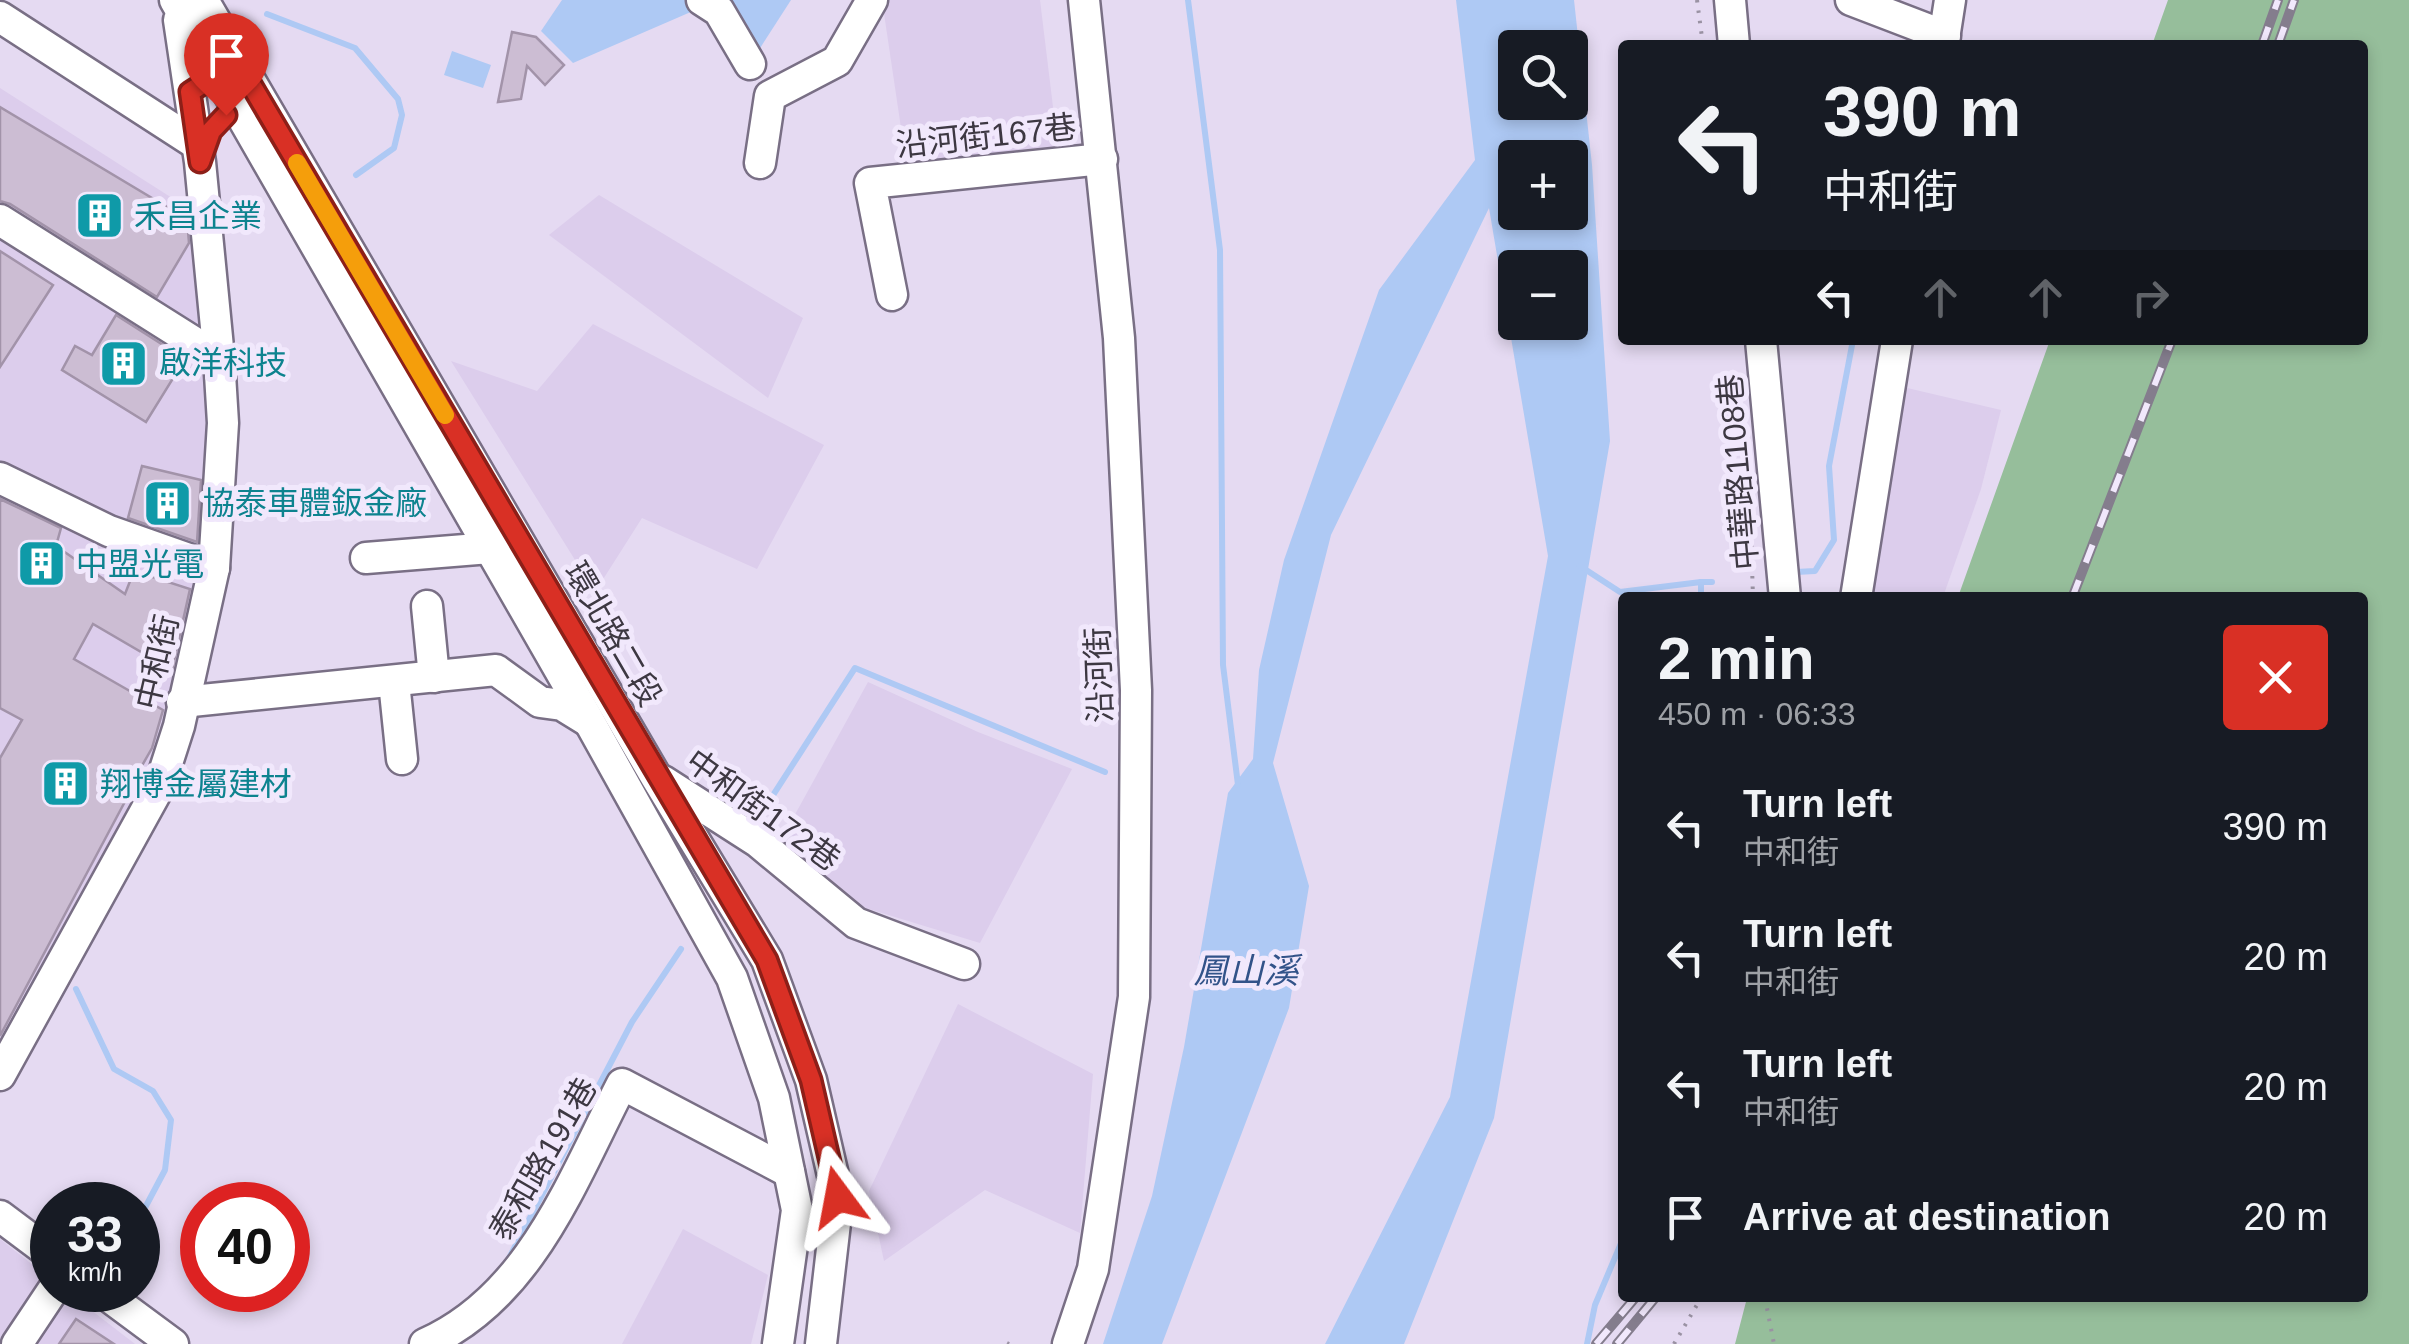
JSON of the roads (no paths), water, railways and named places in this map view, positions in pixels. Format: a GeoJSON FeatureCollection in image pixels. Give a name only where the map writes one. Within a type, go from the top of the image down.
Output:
{"type":"FeatureCollection","features":[{"type":"Feature","properties":{"kind":"street"},"geometry":{"type":"LineString","coordinates":[[702,0],[718,11],[750,64]]}},
{"type":"Feature","properties":{"kind":"street"},"geometry":{"type":"LineString","coordinates":[[760,163],[770,96],[838,61],[872,0]]}},
{"type":"Feature","properties":{"kind":"street","name":"沿河街"},"geometry":{"type":"LineString","coordinates":[[1068,1344],[1092,1270],[1134,997],[1136,690],[1120,338],[1084,0]]}},
{"type":"Feature","properties":{"kind":"street"},"geometry":{"type":"LineString","coordinates":[[1730,0],[1734,40]]}},
{"type":"Feature","properties":{"kind":"street"},"geometry":{"type":"LineString","coordinates":[[1851,0],[1944,40],[1950,0]]}},
{"type":"Feature","properties":{"kind":"street","name":"環北路二段"},"geometry":{"type":"LineString","coordinates":[[185,1],[767,960],[811,1080],[838,1197],[821,1344]]}},
{"type":"Feature","properties":{"kind":"street","name":"中和街"},"geometry":{"type":"LineString","coordinates":[[0,1075],[160,785],[179,726],[214,568],[223,423],[190,92],[185,1]]}},
{"type":"Feature","properties":{"kind":"street"},"geometry":{"type":"LineString","coordinates":[[0,17],[199,153],[211,131],[236,108],[232,75],[190,92]]}},
{"type":"Feature","properties":{"kind":"street","name":"環北路二段"},"geometry":{"type":"LineString","coordinates":[[236,108],[589,721],[732,978],[774,1098],[797,1210],[778,1344]]}},
{"type":"Feature","properties":{"kind":"street","name":"沿河街167巷"},"geometry":{"type":"LineString","coordinates":[[892,295],[870,184],[1102,159]]}},
{"type":"Feature","properties":{"kind":"street"},"geometry":{"type":"LineString","coordinates":[[0,220],[219,358]]}},
{"type":"Feature","properties":{"kind":"street","name":"中華路1108巷"},"geometry":{"type":"LineString","coordinates":[[1761,345],[1783,592]]}},
{"type":"Feature","properties":{"kind":"street"},"geometry":{"type":"LineString","coordinates":[[1857,592],[1896,345]]}},
{"type":"Feature","properties":{"kind":"street"},"geometry":{"type":"LineString","coordinates":[[0,478],[108,531],[214,568]]}},
{"type":"Feature","properties":{"kind":"street"},"geometry":{"type":"LineString","coordinates":[[366,558],[490,548]]}},
{"type":"Feature","properties":{"kind":"street"},"geometry":{"type":"LineString","coordinates":[[427,606],[434,678]]}},
{"type":"Feature","properties":{"kind":"street","name":"中和街172巷"},"geometry":{"type":"LineString","coordinates":[[182,702],[496,670],[540,702],[562,705],[589,721],[656,777],[758,842],[856,923],[964,964]]}},
{"type":"Feature","properties":{"kind":"street"},"geometry":{"type":"LineString","coordinates":[[394,682],[402,759]]}},
{"type":"Feature","properties":{"kind":"street","name":"泰和路191巷"},"geometry":{"type":"LineString","coordinates":[[425,1344],[448,1334],[506,1286],[536,1249],[622,1084],[789,1172]]}},
{"type":"Feature","properties":{"kind":"street"},"geometry":{"type":"LineString","coordinates":[[0,1216],[30,1238]]}},
{"type":"Feature","properties":{"kind":"street"},"geometry":{"type":"LineString","coordinates":[[17,1344],[38,1312]]}},
{"type":"Feature","properties":{"kind":"street"},"geometry":{"type":"LineString","coordinates":[[130,1312],[173,1344]]}},
{"type":"Feature","properties":{"kind":"water"},"geometry":{"type":"Polygon","coordinates":[[[562,0],[689,0],[700,8],[573,63],[541,31],[562,0]]]}},
{"type":"Feature","properties":{"kind":"water"},"geometry":{"type":"Polygon","coordinates":[[[732,0],[791,0],[755,56],[727,12],[732,0]]]}},
{"type":"Feature","properties":{"kind":"water","name":"鳳山溪"},"geometry":{"type":"Polygon","coordinates":[[[1456,0],[1574,0],[1577,30],[1498,30],[1498,120],[1587,120],[1610,441],[1494,1118],[1404,1344],[1325,1344],[1450,1097],[1548,556],[1511,340],[1588,340],[1588,250],[1498,250],[1498,261],[1489,208],[1331,535],[1273,763],[1309,886],[1289,1008],[1162,1344],[1103,1344],[1152,1196],[1184,1047],[1228,793],[1253,759],[1259,670],[1284,560],[1379,290],[1475,160],[1456,0]]]}},
{"type":"Feature","properties":{"kind":"water"},"geometry":{"type":"Polygon","coordinates":[[[452,51],[491,65],[483,88],[444,75],[452,51]]]}},
{"type":"Feature","properties":{"kind":"waterway"},"geometry":{"type":"LineString","coordinates":[[1188,0],[1220,250],[1223,665],[1238,785]]}},
{"type":"Feature","properties":{"kind":"waterway"},"geometry":{"type":"LineString","coordinates":[[267,14],[355,48],[398,99],[402,115],[394,148],[356,175]]}},
{"type":"Feature","properties":{"kind":"waterway"},"geometry":{"type":"LineString","coordinates":[[1796,572],[1815,571],[1834,540],[1829,466],[1852,345]]}},
{"type":"Feature","properties":{"kind":"waterway"},"geometry":{"type":"LineString","coordinates":[[1580,566],[1620,592],[1701,582]]}},
{"type":"Feature","properties":{"kind":"waterway"},"geometry":{"type":"LineString","coordinates":[[1701,592],[1701,582],[1712,582]]}},
{"type":"Feature","properties":{"kind":"waterway"},"geometry":{"type":"LineString","coordinates":[[757,820],[855,668],[1105,772]]}},
{"type":"Feature","properties":{"kind":"waterway"},"geometry":{"type":"LineString","coordinates":[[508,1260],[632,1022],[681,949]]}},
{"type":"Feature","properties":{"kind":"waterway"},"geometry":{"type":"LineString","coordinates":[[76,989],[114,1069],[153,1091],[171,1120],[165,1170],[159,1182]]}},
{"type":"Feature","properties":{"kind":"waterway"},"geometry":{"type":"LineString","coordinates":[[1587,1344],[1595,1305],[1618,1250]]}},
{"type":"Feature","properties":{"kind":"railway"},"geometry":{"type":"LineString","coordinates":[[2264,40],[2278,0]]}},
{"type":"Feature","properties":{"kind":"railway"},"geometry":{"type":"LineString","coordinates":[[2280,40],[2294,0]]}},
{"type":"Feature","properties":{"kind":"railway"},"geometry":{"type":"LineString","coordinates":[[2074,592],[2170,345]]}},
{"type":"Feature","properties":{"kind":"railway"},"geometry":{"type":"LineString","coordinates":[[1596,1344],[1632,1302]]}},
{"type":"Feature","properties":{"kind":"railway"},"geometry":{"type":"LineString","coordinates":[[1617,1344],[1652,1302]]}},
{"type":"Feature","properties":{"kind":"place","name":"禾昌企業"},"geometry":{"type":"Point","coordinates":[99,216]}},
{"type":"Feature","properties":{"kind":"place","name":"啟洋科技"},"geometry":{"type":"Point","coordinates":[124,363]}},
{"type":"Feature","properties":{"kind":"place","name":"協泰車體鈑金廠"},"geometry":{"type":"Point","coordinates":[168,503]}},
{"type":"Feature","properties":{"kind":"place","name":"中盟光電"},"geometry":{"type":"Point","coordinates":[41,564]}},
{"type":"Feature","properties":{"kind":"place","name":"翔博金屬建材"},"geometry":{"type":"Point","coordinates":[65,784]}}]}
